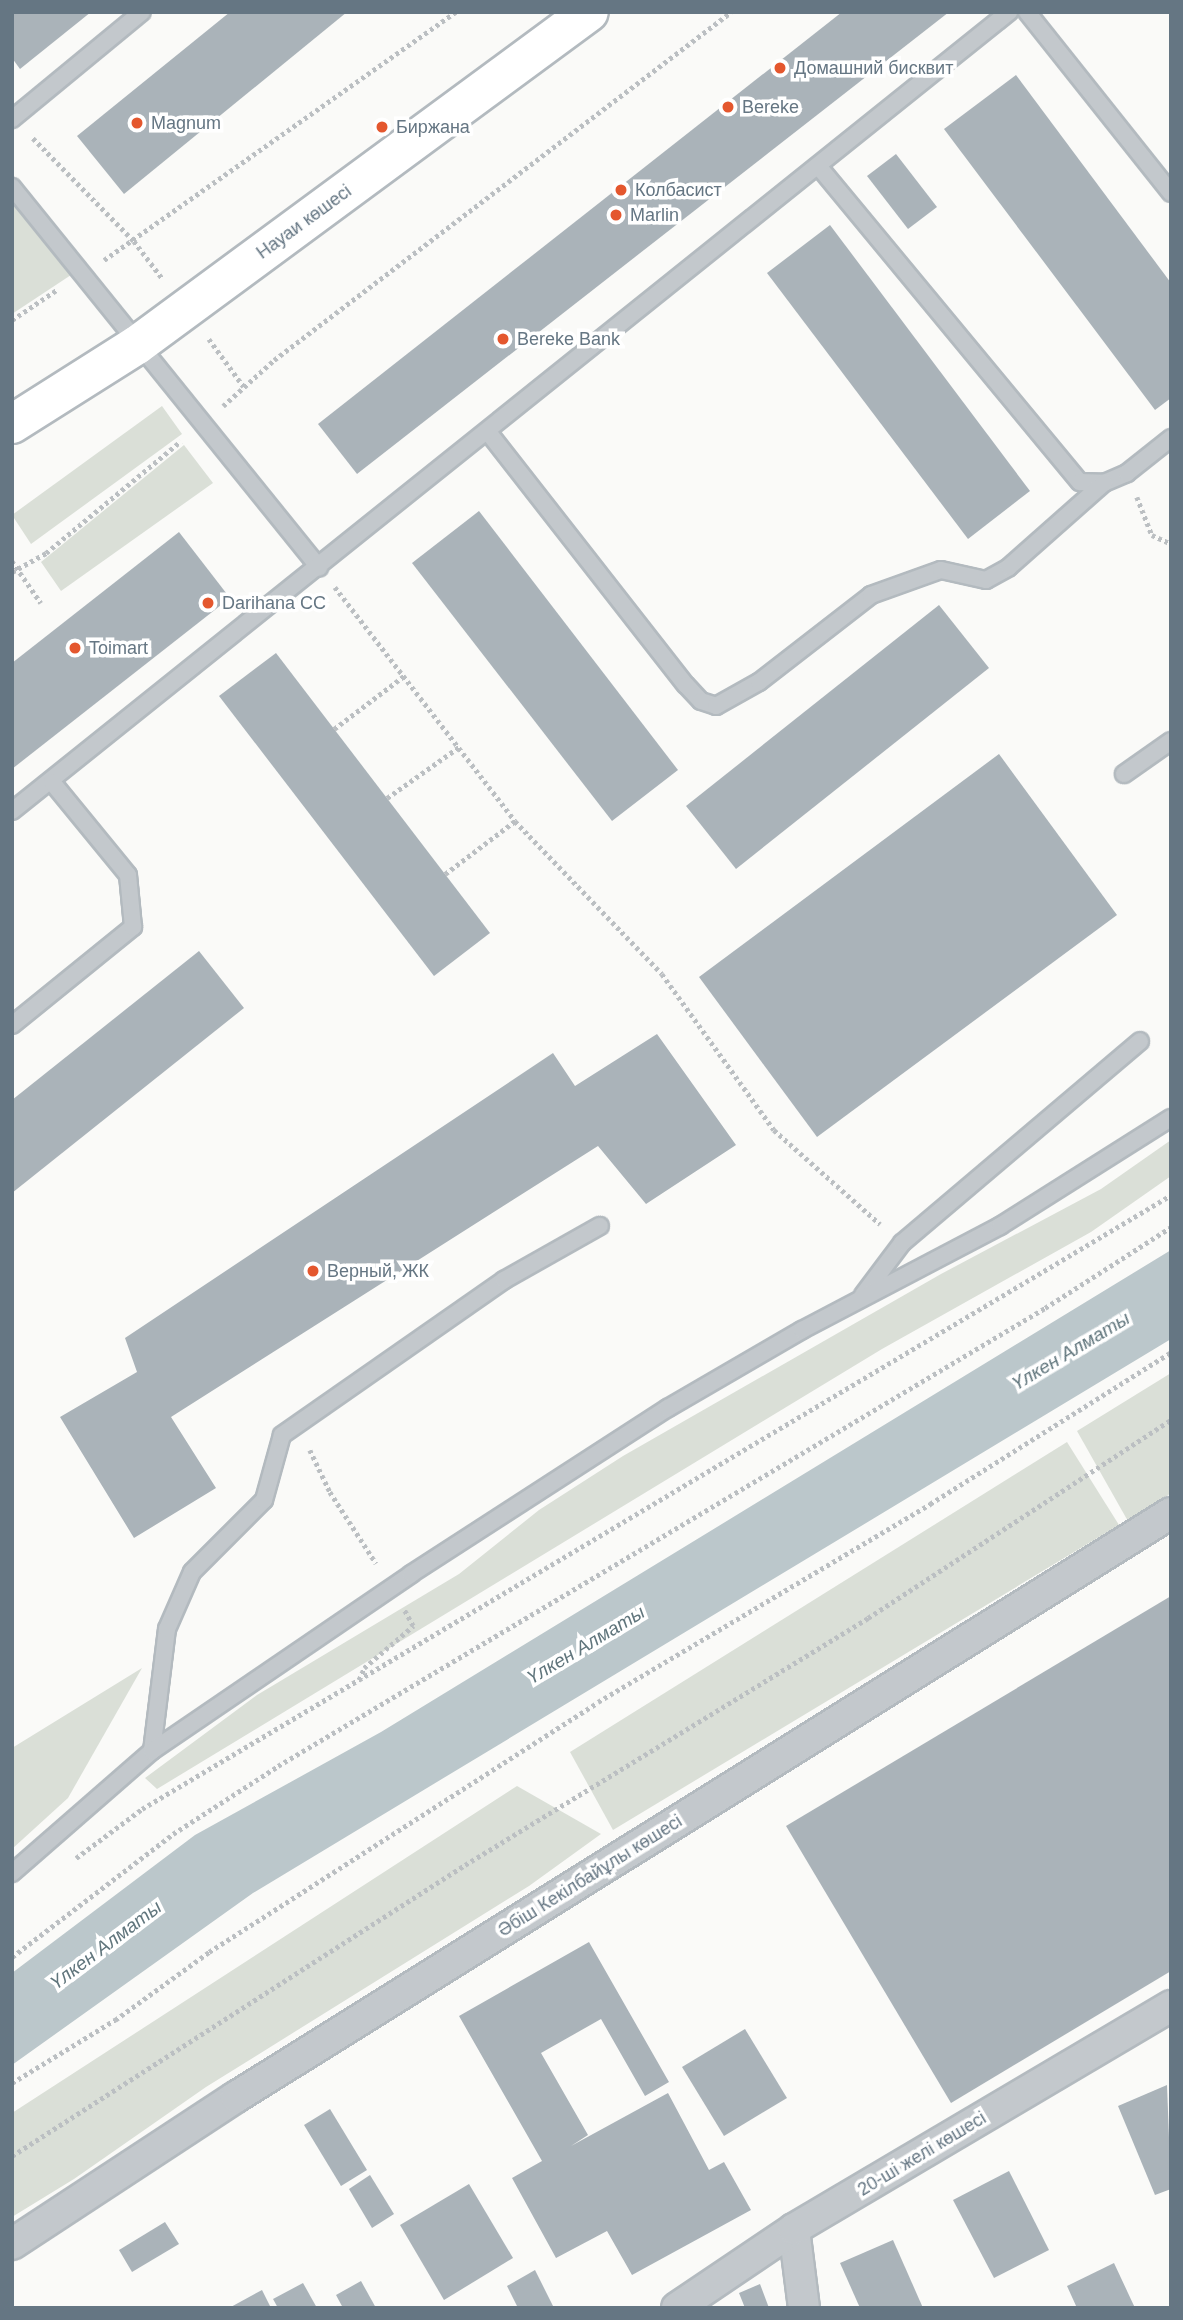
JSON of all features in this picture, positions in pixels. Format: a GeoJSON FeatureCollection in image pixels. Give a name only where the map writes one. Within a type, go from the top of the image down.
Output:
{"type":"FeatureCollection","features":[{"type":"Feature","properties":{"kind":"street","name":"Науаи көшесі"},"geometry":{"type":"LineString","coordinates":[[12,424],[137,345],[589,12]]}},
{"type":"Feature","properties":{"kind":"street","name":"Әбіш Кекілбайұлы көшесі"},"geometry":{"type":"LineString","coordinates":[[12,2244],[236,2097],[1171,1513]]}},
{"type":"Feature","properties":{"kind":"street","name":"20-ші желі көшесі"},"geometry":{"type":"LineString","coordinates":[[677,2308],[794,2229],[1171,2006]]}},
{"type":"Feature","properties":{"kind":"street"},"geometry":{"type":"LineString","coordinates":[[794,2229],[804,2308]]}},
{"type":"Feature","properties":{"kind":"lane"},"geometry":{"type":"LineString","coordinates":[[115,12],[125,26]]}},
{"type":"Feature","properties":{"kind":"lane"},"geometry":{"type":"LineString","coordinates":[[13,119],[142,12]]}},
{"type":"Feature","properties":{"kind":"lane"},"geometry":{"type":"LineString","coordinates":[[12,811],[52,782],[1009,12]]}},
{"type":"Feature","properties":{"kind":"lane"},"geometry":{"type":"LineString","coordinates":[[1027,12],[1171,193]]}},
{"type":"Feature","properties":{"kind":"lane"},"geometry":{"type":"LineString","coordinates":[[819,167],[1080,482],[1104,483]]}},
{"type":"Feature","properties":{"kind":"lane"},"geometry":{"type":"LineString","coordinates":[[12,187],[319,567]]}},
{"type":"Feature","properties":{"kind":"lane"},"geometry":{"type":"LineString","coordinates":[[488,432],[686,685],[701,701],[716,706],[759,682],[871,595],[941,570],[986,580],[1009,566],[1104,483],[1127,473],[1171,438]]}},
{"type":"Feature","properties":{"kind":"lane"},"geometry":{"type":"LineString","coordinates":[[1124,774],[1171,741]]}},
{"type":"Feature","properties":{"kind":"lane"},"geometry":{"type":"LineString","coordinates":[[12,1025],[133,928],[128,875],[52,782]]}},
{"type":"Feature","properties":{"kind":"lane"},"geometry":{"type":"LineString","coordinates":[[860,1299],[902,1244],[1140,1041]]}},
{"type":"Feature","properties":{"kind":"lane"},"geometry":{"type":"LineString","coordinates":[[12,1873],[152,1751],[392,1587],[668,1408],[860,1299],[1000,1226],[1171,1118]]}},
{"type":"Feature","properties":{"kind":"lane"},"geometry":{"type":"LineString","coordinates":[[152,1751],[167,1629],[192,1572],[264,1500],[282,1435],[504,1280],[600,1226]]}},
{"type":"Feature","properties":{"kind":"path"},"geometry":{"type":"LineString","coordinates":[[12,320],[134,241],[456,12]]}},
{"type":"Feature","properties":{"kind":"path"},"geometry":{"type":"LineString","coordinates":[[15,570],[46,553],[244,387],[731,12]]}},
{"type":"Feature","properties":{"kind":"path"},"geometry":{"type":"LineString","coordinates":[[13,119],[134,241],[166,284]]}},
{"type":"Feature","properties":{"kind":"path"},"geometry":{"type":"LineString","coordinates":[[208,338],[244,387]]}},
{"type":"Feature","properties":{"kind":"path"},"geometry":{"type":"LineString","coordinates":[[1127,473],[1152,535],[1171,544]]}},
{"type":"Feature","properties":{"kind":"path"},"geometry":{"type":"LineString","coordinates":[[12,561],[15,570],[41,603]]}},
{"type":"Feature","properties":{"kind":"path"},"geometry":{"type":"LineString","coordinates":[[319,567],[515,821],[662,974],[774,1130],[902,1244]]}},
{"type":"Feature","properties":{"kind":"path"},"geometry":{"type":"LineString","coordinates":[[334,729],[404,676]]}},
{"type":"Feature","properties":{"kind":"path"},"geometry":{"type":"LineString","coordinates":[[387,798],[459,747]]}},
{"type":"Feature","properties":{"kind":"path"},"geometry":{"type":"LineString","coordinates":[[445,874],[515,821]]}},
{"type":"Feature","properties":{"kind":"path"},"geometry":{"type":"LineString","coordinates":[[66,1865],[142,1809],[1171,1195]]}},
{"type":"Feature","properties":{"kind":"path"},"geometry":{"type":"LineString","coordinates":[[12,1957],[173,1834],[278,1766],[1045,1308],[1171,1227]]}},
{"type":"Feature","properties":{"kind":"path"},"geometry":{"type":"LineString","coordinates":[[12,2083],[115,2021],[209,1951],[598,1702],[930,1504],[1171,1352]]}},
{"type":"Feature","properties":{"kind":"path"},"geometry":{"type":"LineString","coordinates":[[12,2156],[464,1865],[868,1618],[1171,1420]]}},
{"type":"Feature","properties":{"kind":"path"},"geometry":{"type":"LineString","coordinates":[[309,1446],[330,1492],[392,1587],[413,1626],[364,1668],[358,1681]]}},
{"type":"Feature","properties":{"kind":"shaded area"},"geometry":{"type":"Polygon","coordinates":[[[12,195],[71,275],[12,314],[12,195]]]}},
{"type":"Feature","properties":{"kind":"shaded area"},"geometry":{"type":"Polygon","coordinates":[[[162,406],[182,434],[31,544],[12,515],[162,406]]]}},
{"type":"Feature","properties":{"kind":"shaded area"},"geometry":{"type":"Polygon","coordinates":[[[184,445],[213,483],[61,591],[41,562],[184,445]]]}},
{"type":"Feature","properties":{"kind":"shaded area"},"geometry":{"type":"Polygon","coordinates":[[[1171,1140],[1171,1176],[1091,1232],[882,1349],[157,1789],[145,1778],[257,1695],[459,1574],[539,1510],[623,1456],[941,1274],[1101,1189],[1171,1140]]]}},
{"type":"Feature","properties":{"kind":"shaded area"},"geometry":{"type":"Polygon","coordinates":[[[1171,1373],[1171,1493],[1129,1523],[1077,1431],[1171,1373]]]}},
{"type":"Feature","properties":{"kind":"shaded area"},"geometry":{"type":"Polygon","coordinates":[[[1067,1442],[1119,1525],[613,1830],[570,1752],[1067,1442]]]}},
{"type":"Feature","properties":{"kind":"shaded area"},"geometry":{"type":"Polygon","coordinates":[[[142,1668],[68,1798],[12,1849],[12,1748],[142,1668]]]}},
{"type":"Feature","properties":{"kind":"shaded area"},"geometry":{"type":"Polygon","coordinates":[[[517,1786],[601,1834],[529,1886],[206,2087],[74,2179],[12,2217],[12,2113],[517,1786]]]}},
{"type":"Feature","properties":{"kind":"water","name":"Үлкен Алматы"},"geometry":{"type":"Polygon","coordinates":[[[1171,1250],[1171,1339],[253,1893],[12,2065],[12,1973],[195,1835],[381,1732],[1171,1250]]]}},
{"type":"Feature","properties":{"kind":"building"},"geometry":{"type":"Polygon","coordinates":[[[12,12],[91,12],[20,69],[12,58],[12,12]]]}},
{"type":"Feature","properties":{"kind":"building"},"geometry":{"type":"Polygon","coordinates":[[[230,12],[347,12],[124,194],[77,136],[230,12]]]}},
{"type":"Feature","properties":{"kind":"building"},"geometry":{"type":"Polygon","coordinates":[[[842,12],[949,12],[357,474],[318,424],[842,12]]]}},
{"type":"Feature","properties":{"kind":"building"},"geometry":{"type":"Polygon","coordinates":[[[1016,75],[1171,283],[1171,398],[1155,410],[944,129],[1016,75]]]}},
{"type":"Feature","properties":{"kind":"building"},"geometry":{"type":"Polygon","coordinates":[[[896,154],[937,207],[908,229],[867,176],[896,154]]]}},
{"type":"Feature","properties":{"kind":"building"},"geometry":{"type":"Polygon","coordinates":[[[830,225],[1030,491],[968,539],[767,273],[830,225]]]}},
{"type":"Feature","properties":{"kind":"building"},"geometry":{"type":"Polygon","coordinates":[[[479,511],[678,770],[612,821],[412,563],[479,511]]]}},
{"type":"Feature","properties":{"kind":"building"},"geometry":{"type":"Polygon","coordinates":[[[179,532],[230,598],[12,769],[12,663],[179,532]]]}},
{"type":"Feature","properties":{"kind":"building"},"geometry":{"type":"Polygon","coordinates":[[[939,605],[989,668],[736,869],[686,806],[939,605]]]}},
{"type":"Feature","properties":{"kind":"building"},"geometry":{"type":"Polygon","coordinates":[[[276,653],[490,933],[434,976],[219,696],[276,653]]]}},
{"type":"Feature","properties":{"kind":"building"},"geometry":{"type":"Polygon","coordinates":[[[999,754],[1117,915],[817,1137],[699,977],[999,754]]]}},
{"type":"Feature","properties":{"kind":"building"},"geometry":{"type":"Polygon","coordinates":[[[199,951],[244,1008],[12,1193],[12,1100],[199,951]]]}},
{"type":"Feature","properties":{"kind":"building","name":"Верный, ЖК"},"geometry":{"type":"Polygon","coordinates":[[[657,1034],[736,1145],[646,1204],[598,1146],[171,1417],[216,1488],[134,1538],[60,1417],[137,1372],[125,1338],[553,1053],[575,1086],[657,1034]]]}},
{"type":"Feature","properties":{"kind":"building"},"geometry":{"type":"Polygon","coordinates":[[[1171,1596],[1171,1971],[951,2103],[786,1826],[1171,1596]]]}},
{"type":"Feature","properties":{"kind":"building"},"geometry":{"type":"Polygon","coordinates":[[[589,1942],[669,2082],[645,2096],[601,2019],[541,2053],[588,2135],[571,2146],[668,2093],[709,2170],[724,2162],[751,2210],[632,2275],[607,2231],[556,2258],[512,2178],[542,2161],[459,2016],[589,1942]]]}},
{"type":"Feature","properties":{"kind":"building"},"geometry":{"type":"Polygon","coordinates":[[[745,2029],[787,2098],[724,2136],[682,2067],[745,2029]]]}},
{"type":"Feature","properties":{"kind":"building"},"geometry":{"type":"Polygon","coordinates":[[[1167,2085],[1171,2189],[1155,2195],[1118,2106],[1167,2085]]]}},
{"type":"Feature","properties":{"kind":"building"},"geometry":{"type":"Polygon","coordinates":[[[330,2109],[367,2170],[341,2186],[304,2125],[330,2109]]]}},
{"type":"Feature","properties":{"kind":"building"},"geometry":{"type":"Polygon","coordinates":[[[1009,2171],[1049,2250],[994,2278],[953,2200],[1009,2171]]]}},
{"type":"Feature","properties":{"kind":"building"},"geometry":{"type":"Polygon","coordinates":[[[370,2175],[394,2214],[372,2228],[349,2189],[370,2175]]]}},
{"type":"Feature","properties":{"kind":"building"},"geometry":{"type":"Polygon","coordinates":[[[469,2184],[513,2258],[444,2300],[400,2225],[469,2184]]]}},
{"type":"Feature","properties":{"kind":"building"},"geometry":{"type":"Polygon","coordinates":[[[165,2222],[179,2244],[132,2272],[119,2250],[165,2222]]]}},
{"type":"Feature","properties":{"kind":"building"},"geometry":{"type":"Polygon","coordinates":[[[893,2240],[923,2308],[860,2308],[840,2263],[893,2240]]]}},
{"type":"Feature","properties":{"kind":"building"},"geometry":{"type":"Polygon","coordinates":[[[1114,2263],[1135,2308],[1077,2308],[1067,2286],[1114,2263]]]}},
{"type":"Feature","properties":{"kind":"building"},"geometry":{"type":"Polygon","coordinates":[[[535,2270],[554,2308],[518,2308],[507,2286],[535,2270]]]}},
{"type":"Feature","properties":{"kind":"building"},"geometry":{"type":"Polygon","coordinates":[[[361,2281],[376,2308],[343,2308],[336,2295],[361,2281]]]}},
{"type":"Feature","properties":{"kind":"building"},"geometry":{"type":"Polygon","coordinates":[[[303,2283],[317,2308],[278,2308],[273,2299],[303,2283]]]}},
{"type":"Feature","properties":{"kind":"building"},"geometry":{"type":"Polygon","coordinates":[[[760,2284],[769,2308],[745,2308],[739,2293],[760,2284]]]}},
{"type":"Feature","properties":{"kind":"building"},"geometry":{"type":"Polygon","coordinates":[[[262,2290],[271,2308],[229,2308],[262,2290]]]}},
{"type":"Feature","properties":{"kind":"place","name":"Домашний бисквит"},"geometry":{"type":"Point","coordinates":[780,68]}},
{"type":"Feature","properties":{"kind":"place","name":"Bereke"},"geometry":{"type":"Point","coordinates":[728,107]}},
{"type":"Feature","properties":{"kind":"place","name":"Magnum"},"geometry":{"type":"Point","coordinates":[137,123]}},
{"type":"Feature","properties":{"kind":"place","name":"Биржана"},"geometry":{"type":"Point","coordinates":[382,127]}},
{"type":"Feature","properties":{"kind":"place","name":"Колбасист"},"geometry":{"type":"Point","coordinates":[621,190]}},
{"type":"Feature","properties":{"kind":"place","name":"Marlin"},"geometry":{"type":"Point","coordinates":[616,215]}},
{"type":"Feature","properties":{"kind":"place","name":"Bereke Bank"},"geometry":{"type":"Point","coordinates":[503,339]}},
{"type":"Feature","properties":{"kind":"place","name":"Darihana CC"},"geometry":{"type":"Point","coordinates":[208,603]}},
{"type":"Feature","properties":{"kind":"place","name":"Toimart"},"geometry":{"type":"Point","coordinates":[75,648]}},
{"type":"Feature","properties":{"kind":"place","name":"Верный, ЖК"},"geometry":{"type":"Point","coordinates":[313,1271]}}]}
